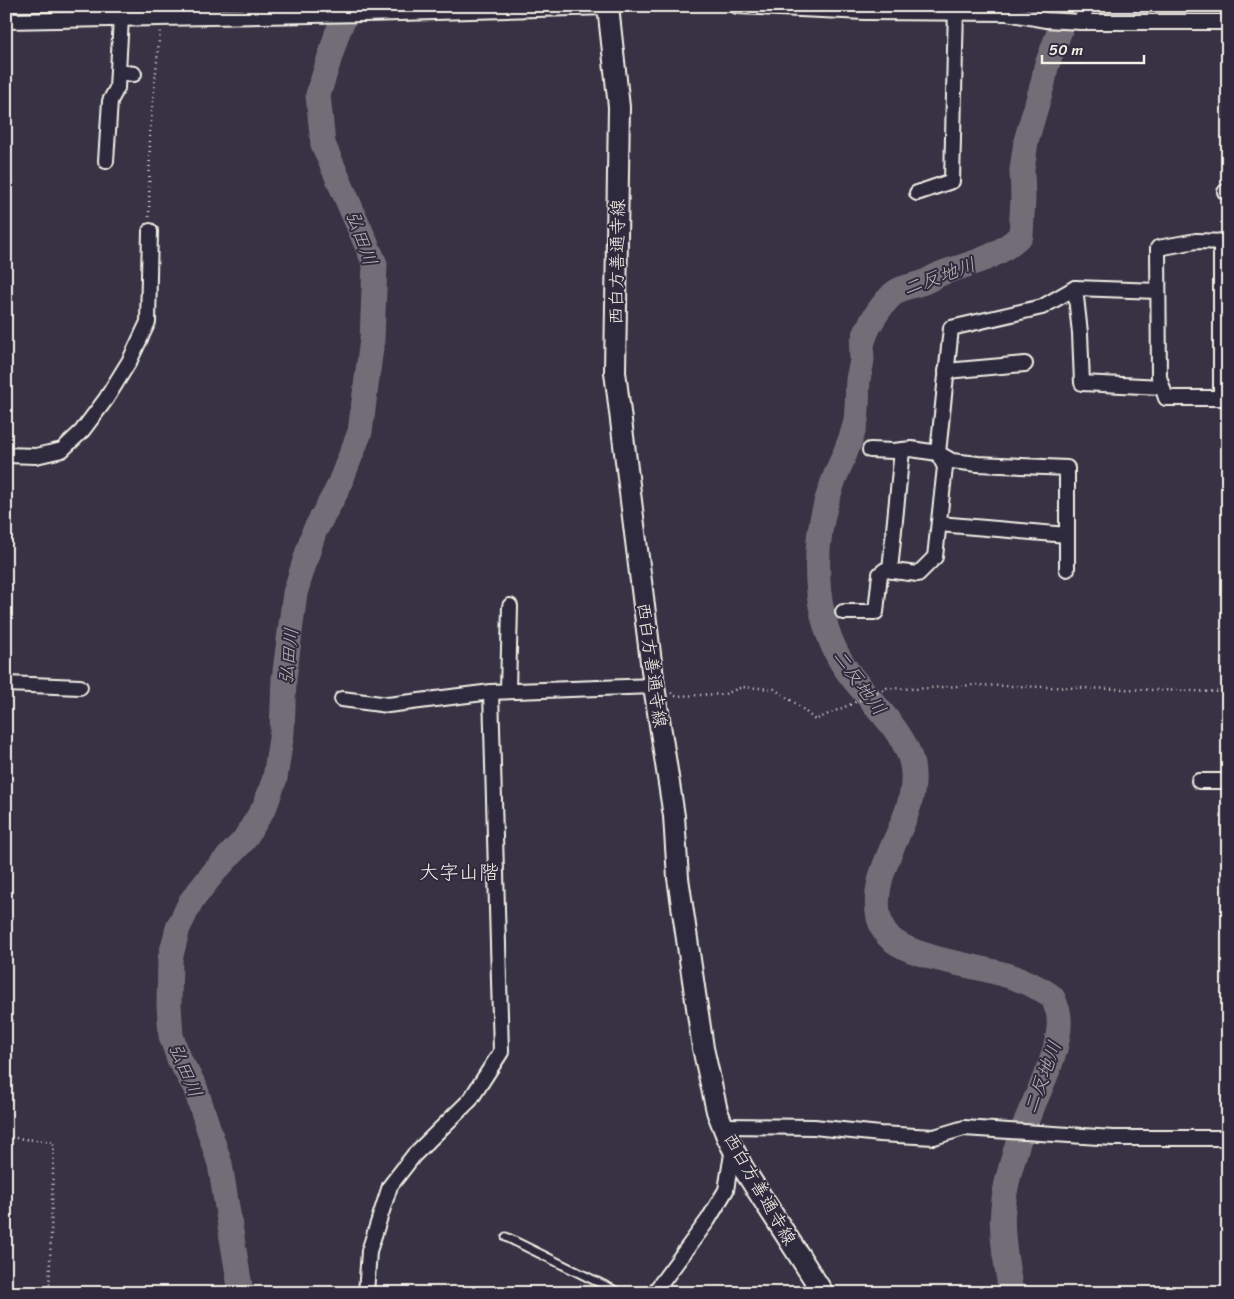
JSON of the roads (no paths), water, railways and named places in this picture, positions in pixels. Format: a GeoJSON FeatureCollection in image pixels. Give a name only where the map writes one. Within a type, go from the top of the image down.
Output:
{"type":"FeatureCollection","features":[{"type":"Feature","properties":{"kind":"main road","name":"西白方善通寺線"},"geometry":{"type":"LineString","coordinates":[[608,7],[619,107],[615,372],[654,686],[674,816],[678,878],[703,1048],[717,1111],[733,1148],[743,1168],[823,1293]]}},
{"type":"Feature","properties":{"kind":"street"},"geometry":{"type":"LineString","coordinates":[[737,6],[865,12],[956,9],[1007,13],[1046,20],[1080,22],[1228,22]]}},
{"type":"Feature","properties":{"kind":"street"},"geometry":{"type":"LineString","coordinates":[[1080,22],[1087,6]]}},
{"type":"Feature","properties":{"kind":"street"},"geometry":{"type":"LineString","coordinates":[[6,21],[329,11],[364,14],[608,7]]}},
{"type":"Feature","properties":{"kind":"street"},"geometry":{"type":"LineString","coordinates":[[917,193],[952,181],[956,9]]}},
{"type":"Feature","properties":{"kind":"street"},"geometry":{"type":"LineString","coordinates":[[106,161],[104,101],[117,88],[120,18]]}},
{"type":"Feature","properties":{"kind":"street"},"geometry":{"type":"LineString","coordinates":[[118,72],[134,74]]}},
{"type":"Feature","properties":{"kind":"street"},"geometry":{"type":"LineString","coordinates":[[6,455],[36,456],[62,450],[82,431],[106,399],[130,360],[148,322],[150,231]]}},
{"type":"Feature","properties":{"kind":"street"},"geometry":{"type":"LineString","coordinates":[[1196,241],[1225,242],[1224,398],[1166,398],[1159,377],[1158,248],[1196,241]]}},
{"type":"Feature","properties":{"kind":"street"},"geometry":{"type":"LineString","coordinates":[[842,612],[876,612],[880,574],[885,570],[890,570],[918,574],[935,557],[945,467],[938,454],[951,328],[1042,307],[1076,288],[1158,291]]}},
{"type":"Feature","properties":{"kind":"street"},"geometry":{"type":"LineString","coordinates":[[1076,288],[1082,383],[1162,387]]}},
{"type":"Feature","properties":{"kind":"street"},"geometry":{"type":"LineString","coordinates":[[946,371],[1025,364]]}},
{"type":"Feature","properties":{"kind":"street"},"geometry":{"type":"LineString","coordinates":[[870,450],[911,449],[938,454],[952,461],[1067,468],[1067,568]]}},
{"type":"Feature","properties":{"kind":"street"},"geometry":{"type":"LineString","coordinates":[[890,570],[902,450]]}},
{"type":"Feature","properties":{"kind":"street"},"geometry":{"type":"LineString","coordinates":[[939,524],[1067,536]]}},
{"type":"Feature","properties":{"kind":"street"},"geometry":{"type":"LineString","coordinates":[[508,691],[510,606]]}},
{"type":"Feature","properties":{"kind":"street"},"geometry":{"type":"LineString","coordinates":[[6,684],[80,687]]}},
{"type":"Feature","properties":{"kind":"street"},"geometry":{"type":"LineString","coordinates":[[342,699],[388,706],[491,692],[654,686]]}},
{"type":"Feature","properties":{"kind":"street"},"geometry":{"type":"LineString","coordinates":[[366,1293],[369,1252],[390,1186],[414,1154],[470,1100],[501,1052],[491,692]]}},
{"type":"Feature","properties":{"kind":"street"},"geometry":{"type":"LineString","coordinates":[[1199,781],[1228,781]]}},
{"type":"Feature","properties":{"kind":"street"},"geometry":{"type":"LineString","coordinates":[[723,1126],[814,1126],[880,1134],[934,1136],[964,1128],[1112,1138],[1228,1138]]}},
{"type":"Feature","properties":{"kind":"street"},"geometry":{"type":"LineString","coordinates":[[654,1293],[708,1220],[726,1190],[733,1148]]}},
{"type":"Feature","properties":{"kind":"lane"},"geometry":{"type":"LineString","coordinates":[[506,1238],[620,1293]]}},
{"type":"Feature","properties":{"kind":"waterway","name":"弘田川"},"geometry":{"type":"LineString","coordinates":[[241,1293],[220,1164],[195,1087],[179,1059],[171,1036],[169,1005],[170,959],[178,928],[191,901],[215,871],[244,840],[265,806],[275,778],[282,732],[284,679],[295,593],[314,532],[337,490],[360,432],[372,340],[375,264],[323,144],[318,95],[337,34],[349,6]]}},
{"type":"Feature","properties":{"kind":"waterway","name":"二反地川"},"geometry":{"type":"LineString","coordinates":[[1011,1293],[1002,1223],[1005,1191],[1021,1134],[1044,1080],[1057,1043],[1058,1011],[1051,996],[1043,990],[1000,973],[916,952],[903,947],[884,932],[879,918],[877,898],[887,860],[909,804],[913,785],[912,765],[900,736],[843,665],[835,650],[822,610],[817,566],[826,502],[856,420],[863,340],[882,307],[898,291],[994,254],[1021,235],[1022,170],[1026,141],[1046,67],[1069,6]]}},
{"type":"Feature","properties":{"kind":"district","name":"大字山階"},"geometry":{"type":"Point","coordinates":[459,872]}}]}
